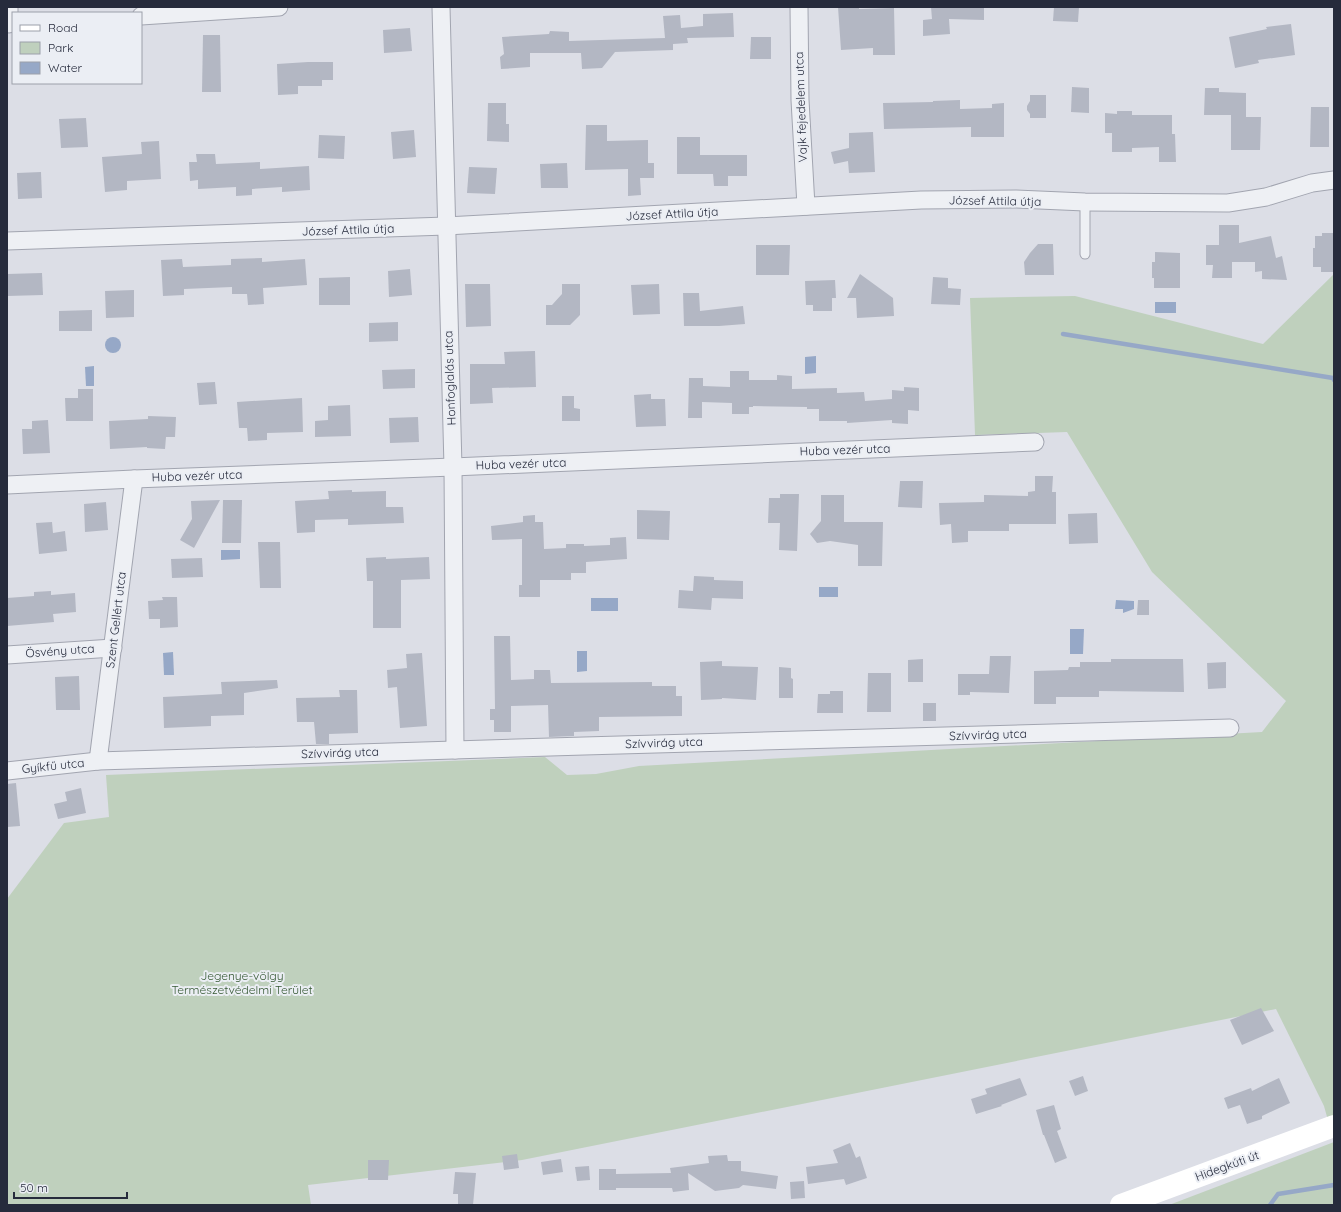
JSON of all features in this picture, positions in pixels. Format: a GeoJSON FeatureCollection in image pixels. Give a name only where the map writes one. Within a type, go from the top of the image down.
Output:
{"type":"FeatureCollection","features":[{"type":"Feature","properties":{"kind":"main road","name":"Hidegkúti út"},"geometry":{"type":"LineString","coordinates":[[1121,1205],[1334,1126]]}},
{"type":"Feature","properties":{"kind":"street"},"geometry":{"type":"LineString","coordinates":[[142,16],[210,9],[279,7]]}},
{"type":"Feature","properties":{"kind":"street","name":"Honfoglalás utca"},"geometry":{"type":"LineString","coordinates":[[441,7],[453,467],[455,750]]}},
{"type":"Feature","properties":{"kind":"street","name":"Vajk fejedelem utca"},"geometry":{"type":"LineString","coordinates":[[799,7],[800,100],[806,206]]}},
{"type":"Feature","properties":{"kind":"street","name":"József Attila útja"},"geometry":{"type":"LineString","coordinates":[[7,241],[446,226],[921,200],[1016,199],[1085,202],[1228,203],[1266,197],[1312,183],[1334,180]]}},
{"type":"Feature","properties":{"kind":"street","name":"Huba vezér utca"},"geometry":{"type":"LineString","coordinates":[[7,485],[1035,442]]}},
{"type":"Feature","properties":{"kind":"street","name":"Szent Gellért utca"},"geometry":{"type":"LineString","coordinates":[[98,761],[134,479]]}},
{"type":"Feature","properties":{"kind":"street","name":"Ösvény utca"},"geometry":{"type":"LineString","coordinates":[[7,655],[113,648]]}},
{"type":"Feature","properties":{"kind":"street","name":"Szívvirág utca"},"geometry":{"type":"LineString","coordinates":[[98,761],[1230,728]]}},
{"type":"Feature","properties":{"kind":"street","name":"Gyíkfű utca"},"geometry":{"type":"LineString","coordinates":[[7,771],[98,761]]}},
{"type":"Feature","properties":{"kind":"lane"},"geometry":{"type":"LineString","coordinates":[[1085,202],[1085,254]]}},
{"type":"Feature","properties":{"kind":"green space","name":"Jegenye-völgy Természetvédelmi Terület"},"geometry":{"type":"Polygon","coordinates":[[[1334,274],[1334,1142],[1324,1106],[1276,1009],[522,1160],[308,1185],[311,1205],[7,1205],[7,899],[64,823],[109,817],[106,775],[545,757],[567,775],[596,774],[639,766],[1262,732],[1286,701],[1152,572],[1067,432],[975,435],[970,298],[1075,296],[1263,344],[1334,274]]]}},
{"type":"Feature","properties":{"kind":"green space"},"geometry":{"type":"Polygon","coordinates":[[[1334,1142],[1334,1205],[1169,1205],[1334,1142]]]}},
{"type":"Feature","properties":{"kind":"water"},"geometry":{"type":"Polygon","coordinates":[[[1155,302],[1176,302],[1176,313],[1155,313],[1155,302]]]}},
{"type":"Feature","properties":{"kind":"water"},"geometry":{"type":"Polygon","coordinates":[[[113,337],[119,339],[121,345],[119,351],[113,353],[107,351],[105,345],[107,339],[113,337]]]}},
{"type":"Feature","properties":{"kind":"water"},"geometry":{"type":"Polygon","coordinates":[[[816,356],[816,373],[805,374],[805,357],[816,356]]]}},
{"type":"Feature","properties":{"kind":"water"},"geometry":{"type":"Polygon","coordinates":[[[94,366],[94,386],[86,386],[85,367],[94,366]]]}},
{"type":"Feature","properties":{"kind":"water"},"geometry":{"type":"Polygon","coordinates":[[[221,550],[240,550],[240,559],[221,560],[221,550]]]}},
{"type":"Feature","properties":{"kind":"water"},"geometry":{"type":"Polygon","coordinates":[[[819,587],[838,587],[838,597],[819,597],[819,587]]]}},
{"type":"Feature","properties":{"kind":"water"},"geometry":{"type":"Polygon","coordinates":[[[591,598],[618,598],[618,611],[591,611],[591,598]]]}},
{"type":"Feature","properties":{"kind":"water"},"geometry":{"type":"Polygon","coordinates":[[[1116,600],[1134,601],[1134,609],[1123,613],[1123,609],[1115,609],[1116,600]]]}},
{"type":"Feature","properties":{"kind":"water"},"geometry":{"type":"Polygon","coordinates":[[[1070,629],[1084,629],[1083,654],[1070,654],[1070,629]]]}},
{"type":"Feature","properties":{"kind":"water"},"geometry":{"type":"Polygon","coordinates":[[[577,651],[587,651],[587,671],[577,672],[577,651]]]}},
{"type":"Feature","properties":{"kind":"water"},"geometry":{"type":"Polygon","coordinates":[[[173,652],[174,675],[164,675],[163,653],[173,652]]]}},
{"type":"Feature","properties":{"kind":"building"},"geometry":{"type":"Polygon","coordinates":[[[838,7],[859,7],[859,9],[894,8],[895,55],[873,55],[873,48],[841,50],[838,7]]]}},
{"type":"Feature","properties":{"kind":"building"},"geometry":{"type":"Polygon","coordinates":[[[931,7],[984,7],[984,20],[949,19],[950,34],[923,36],[923,20],[932,19],[931,7]]]}},
{"type":"Feature","properties":{"kind":"building"},"geometry":{"type":"Polygon","coordinates":[[[1054,7],[1079,7],[1078,22],[1053,21],[1054,7]]]}},
{"type":"Feature","properties":{"kind":"building"},"geometry":{"type":"Polygon","coordinates":[[[733,13],[734,37],[687,38],[688,43],[673,44],[673,50],[615,52],[602,68],[582,69],[581,53],[530,53],[530,67],[501,69],[500,57],[504,54],[502,37],[549,34],[550,31],[569,32],[569,41],[665,38],[663,16],[680,15],[681,28],[703,26],[703,14],[733,13]]]}},
{"type":"Feature","properties":{"kind":"building"},"geometry":{"type":"Polygon","coordinates":[[[1291,24],[1295,55],[1258,60],[1259,63],[1235,68],[1229,37],[1267,29],[1266,27],[1291,24]]]}},
{"type":"Feature","properties":{"kind":"building"},"geometry":{"type":"Polygon","coordinates":[[[410,28],[412,51],[384,53],[383,30],[410,28]]]}},
{"type":"Feature","properties":{"kind":"building"},"geometry":{"type":"Polygon","coordinates":[[[203,35],[220,35],[221,92],[202,92],[203,35]]]}},
{"type":"Feature","properties":{"kind":"building"},"geometry":{"type":"Polygon","coordinates":[[[751,37],[771,37],[771,59],[750,59],[751,37]]]}},
{"type":"Feature","properties":{"kind":"building"},"geometry":{"type":"Polygon","coordinates":[[[333,62],[333,80],[322,80],[322,86],[298,86],[298,94],[278,95],[277,64],[333,62]]]}},
{"type":"Feature","properties":{"kind":"building"},"geometry":{"type":"Polygon","coordinates":[[[1072,87],[1089,88],[1089,113],[1071,112],[1072,87]]]}},
{"type":"Feature","properties":{"kind":"building"},"geometry":{"type":"Polygon","coordinates":[[[1205,88],[1219,88],[1219,92],[1246,93],[1246,117],[1261,117],[1260,150],[1231,150],[1231,115],[1204,115],[1205,88]]]}},
{"type":"Feature","properties":{"kind":"building"},"geometry":{"type":"Polygon","coordinates":[[[1030,95],[1046,95],[1046,118],[1030,118],[1027,106],[1030,101],[1030,95]]]}},
{"type":"Feature","properties":{"kind":"building"},"geometry":{"type":"Polygon","coordinates":[[[960,100],[960,109],[992,108],[992,104],[1004,103],[1004,137],[971,137],[971,127],[884,129],[883,103],[960,100]]]}},
{"type":"Feature","properties":{"kind":"building"},"geometry":{"type":"Polygon","coordinates":[[[488,103],[506,103],[506,124],[509,124],[509,142],[487,141],[488,103]]]}},
{"type":"Feature","properties":{"kind":"building"},"geometry":{"type":"Polygon","coordinates":[[[1311,107],[1329,107],[1329,147],[1310,147],[1311,107]]]}},
{"type":"Feature","properties":{"kind":"building"},"geometry":{"type":"Polygon","coordinates":[[[1117,111],[1132,111],[1132,115],[1172,115],[1172,134],[1175,134],[1176,162],[1159,162],[1159,147],[1132,148],[1132,152],[1112,152],[1112,133],[1105,133],[1105,113],[1117,114],[1117,111]]]}},
{"type":"Feature","properties":{"kind":"building"},"geometry":{"type":"Polygon","coordinates":[[[86,118],[88,147],[61,148],[59,119],[86,118]]]}},
{"type":"Feature","properties":{"kind":"building"},"geometry":{"type":"Polygon","coordinates":[[[586,125],[607,125],[607,141],[648,140],[648,163],[654,163],[654,178],[640,178],[641,195],[628,196],[628,169],[585,170],[586,125]]]}},
{"type":"Feature","properties":{"kind":"building"},"geometry":{"type":"Polygon","coordinates":[[[414,130],[416,157],[393,159],[391,132],[414,130]]]}},
{"type":"Feature","properties":{"kind":"building"},"geometry":{"type":"Polygon","coordinates":[[[873,132],[875,172],[849,173],[848,161],[834,164],[831,152],[849,148],[849,133],[873,132]]]}},
{"type":"Feature","properties":{"kind":"building"},"geometry":{"type":"Polygon","coordinates":[[[319,135],[345,136],[344,159],[318,158],[319,135]]]}},
{"type":"Feature","properties":{"kind":"building"},"geometry":{"type":"Polygon","coordinates":[[[677,137],[700,137],[700,155],[747,155],[747,176],[728,176],[728,186],[714,186],[713,174],[677,174],[677,137]]]}},
{"type":"Feature","properties":{"kind":"building"},"geometry":{"type":"Polygon","coordinates":[[[159,141],[161,179],[127,181],[127,190],[105,192],[102,157],[142,154],[141,142],[159,141]]]}},
{"type":"Feature","properties":{"kind":"building"},"geometry":{"type":"Polygon","coordinates":[[[196,154],[215,154],[216,164],[260,162],[260,169],[309,166],[310,190],[282,192],[282,187],[252,189],[252,195],[236,196],[236,187],[198,189],[198,180],[190,181],[189,162],[197,162],[196,154]]]}},
{"type":"Feature","properties":{"kind":"building"},"geometry":{"type":"Polygon","coordinates":[[[567,163],[568,188],[541,188],[540,164],[567,163]]]}},
{"type":"Feature","properties":{"kind":"building"},"geometry":{"type":"Polygon","coordinates":[[[469,167],[497,168],[495,194],[467,193],[469,167]]]}},
{"type":"Feature","properties":{"kind":"building"},"geometry":{"type":"Polygon","coordinates":[[[41,172],[42,198],[18,199],[17,173],[41,172]]]}},
{"type":"Feature","properties":{"kind":"building"},"geometry":{"type":"Polygon","coordinates":[[[1219,225],[1239,225],[1239,243],[1271,236],[1276,258],[1282,256],[1287,280],[1262,279],[1262,271],[1255,272],[1255,262],[1232,262],[1232,278],[1212,278],[1213,265],[1206,265],[1206,245],[1219,245],[1219,225]]]}},
{"type":"Feature","properties":{"kind":"building"},"geometry":{"type":"Polygon","coordinates":[[[1322,233],[1334,233],[1334,272],[1321,272],[1321,267],[1313,267],[1313,248],[1315,248],[1315,236],[1322,236],[1322,233]]]}},
{"type":"Feature","properties":{"kind":"building"},"geometry":{"type":"Polygon","coordinates":[[[1038,244],[1053,244],[1054,275],[1025,275],[1024,262],[1038,244]]]}},
{"type":"Feature","properties":{"kind":"building"},"geometry":{"type":"Polygon","coordinates":[[[756,245],[790,245],[789,275],[756,275],[756,245]]]}},
{"type":"Feature","properties":{"kind":"building"},"geometry":{"type":"Polygon","coordinates":[[[1155,252],[1180,253],[1180,288],[1154,288],[1154,278],[1152,278],[1152,262],[1155,262],[1155,252]]]}},
{"type":"Feature","properties":{"kind":"building"},"geometry":{"type":"Polygon","coordinates":[[[262,258],[262,262],[305,259],[307,285],[263,288],[264,304],[248,305],[247,294],[232,294],[232,287],[184,289],[184,295],[163,296],[161,260],[182,259],[183,267],[231,265],[231,259],[262,258]]]}},
{"type":"Feature","properties":{"kind":"building"},"geometry":{"type":"Polygon","coordinates":[[[410,269],[412,295],[389,297],[388,271],[410,269]]]}},
{"type":"Feature","properties":{"kind":"building"},"geometry":{"type":"Polygon","coordinates":[[[42,273],[43,295],[7,296],[7,274],[42,273]]]}},
{"type":"Feature","properties":{"kind":"building"},"geometry":{"type":"Polygon","coordinates":[[[860,274],[893,298],[894,316],[857,318],[856,298],[847,298],[860,274]]]}},
{"type":"Feature","properties":{"kind":"building"},"geometry":{"type":"Polygon","coordinates":[[[350,277],[350,305],[319,305],[319,278],[350,277]]]}},
{"type":"Feature","properties":{"kind":"building"},"geometry":{"type":"Polygon","coordinates":[[[933,277],[948,278],[948,288],[961,289],[960,305],[931,304],[933,277]]]}},
{"type":"Feature","properties":{"kind":"building"},"geometry":{"type":"Polygon","coordinates":[[[835,280],[836,298],[832,298],[832,311],[813,311],[813,305],[806,305],[805,281],[835,280]]]}},
{"type":"Feature","properties":{"kind":"building"},"geometry":{"type":"Polygon","coordinates":[[[465,284],[490,284],[491,326],[466,327],[465,284]]]}},
{"type":"Feature","properties":{"kind":"building"},"geometry":{"type":"Polygon","coordinates":[[[562,284],[580,284],[580,315],[570,325],[546,325],[546,305],[552,305],[562,294],[562,284]]]}},
{"type":"Feature","properties":{"kind":"building"},"geometry":{"type":"Polygon","coordinates":[[[659,284],[660,314],[633,315],[631,285],[659,284]]]}},
{"type":"Feature","properties":{"kind":"building"},"geometry":{"type":"Polygon","coordinates":[[[134,290],[134,317],[106,318],[105,291],[134,290]]]}},
{"type":"Feature","properties":{"kind":"building"},"geometry":{"type":"Polygon","coordinates":[[[683,293],[699,293],[700,311],[743,306],[745,324],[684,326],[683,293]]]}},
{"type":"Feature","properties":{"kind":"building"},"geometry":{"type":"Polygon","coordinates":[[[92,310],[92,331],[59,331],[59,311],[92,310]]]}},
{"type":"Feature","properties":{"kind":"building"},"geometry":{"type":"Polygon","coordinates":[[[398,322],[398,341],[369,342],[369,323],[398,322]]]}},
{"type":"Feature","properties":{"kind":"building"},"geometry":{"type":"Polygon","coordinates":[[[535,351],[536,387],[492,388],[493,403],[470,404],[470,364],[505,364],[504,352],[535,351]]]}},
{"type":"Feature","properties":{"kind":"building"},"geometry":{"type":"Polygon","coordinates":[[[415,369],[415,388],[383,389],[382,370],[415,369]]]}},
{"type":"Feature","properties":{"kind":"building"},"geometry":{"type":"Polygon","coordinates":[[[730,371],[749,371],[749,380],[777,380],[777,375],[792,376],[792,389],[837,388],[837,393],[864,392],[865,401],[892,399],[892,390],[904,391],[904,387],[919,388],[919,411],[908,410],[908,424],[892,423],[892,420],[847,423],[847,421],[819,421],[819,409],[807,409],[807,407],[753,406],[749,407],[749,414],[732,414],[732,403],[702,402],[702,418],[688,418],[689,378],[703,378],[703,386],[730,387],[730,371]]]}},
{"type":"Feature","properties":{"kind":"building"},"geometry":{"type":"Polygon","coordinates":[[[215,382],[217,404],[199,405],[197,383],[215,382]]]}},
{"type":"Feature","properties":{"kind":"building"},"geometry":{"type":"Polygon","coordinates":[[[78,389],[93,389],[93,421],[66,421],[65,398],[78,398],[78,389]]]}},
{"type":"Feature","properties":{"kind":"building"},"geometry":{"type":"Polygon","coordinates":[[[651,394],[651,399],[665,399],[666,426],[636,427],[634,395],[651,394]]]}},
{"type":"Feature","properties":{"kind":"building"},"geometry":{"type":"Polygon","coordinates":[[[562,396],[574,396],[574,408],[580,409],[580,421],[562,421],[562,396]]]}},
{"type":"Feature","properties":{"kind":"building"},"geometry":{"type":"Polygon","coordinates":[[[302,398],[303,432],[267,433],[267,440],[248,441],[247,428],[239,428],[237,402],[302,398]]]}},
{"type":"Feature","properties":{"kind":"building"},"geometry":{"type":"Polygon","coordinates":[[[350,405],[351,436],[315,437],[315,421],[328,420],[328,406],[350,405]]]}},
{"type":"Feature","properties":{"kind":"building"},"geometry":{"type":"Polygon","coordinates":[[[148,416],[176,417],[175,437],[166,437],[165,449],[147,447],[110,449],[109,421],[148,419],[148,416]]]}},
{"type":"Feature","properties":{"kind":"building"},"geometry":{"type":"Polygon","coordinates":[[[418,417],[419,442],[390,443],[389,418],[418,417]]]}},
{"type":"Feature","properties":{"kind":"building"},"geometry":{"type":"Polygon","coordinates":[[[48,420],[50,453],[23,454],[22,429],[32,429],[32,421],[48,420]]]}},
{"type":"Feature","properties":{"kind":"building"},"geometry":{"type":"Polygon","coordinates":[[[1035,476],[1053,476],[1052,492],[1056,492],[1056,524],[1009,524],[1009,531],[968,531],[968,542],[952,543],[951,524],[940,525],[939,503],[984,502],[984,495],[1028,496],[1028,492],[1035,491],[1035,476]]]}},
{"type":"Feature","properties":{"kind":"building"},"geometry":{"type":"Polygon","coordinates":[[[900,481],[923,481],[922,508],[898,507],[900,481]]]}},
{"type":"Feature","properties":{"kind":"building"},"geometry":{"type":"Polygon","coordinates":[[[352,490],[352,492],[386,491],[386,507],[403,507],[404,523],[348,525],[348,519],[315,520],[315,532],[297,533],[295,501],[329,499],[328,491],[352,490]]]}},
{"type":"Feature","properties":{"kind":"building"},"geometry":{"type":"Polygon","coordinates":[[[780,494],[799,494],[797,551],[779,550],[780,523],[768,523],[769,498],[780,498],[780,494]]]}},
{"type":"Feature","properties":{"kind":"building"},"geometry":{"type":"Polygon","coordinates":[[[821,495],[844,495],[844,522],[883,522],[882,566],[858,566],[858,545],[830,541],[817,543],[810,534],[821,521],[821,495]]]}},
{"type":"Feature","properties":{"kind":"building"},"geometry":{"type":"Polygon","coordinates":[[[220,500],[194,548],[180,540],[192,519],[191,501],[220,500]]]}},
{"type":"Feature","properties":{"kind":"building"},"geometry":{"type":"Polygon","coordinates":[[[223,500],[242,500],[241,543],[222,543],[223,500]]]}},
{"type":"Feature","properties":{"kind":"building"},"geometry":{"type":"Polygon","coordinates":[[[106,502],[108,530],[85,532],[84,504],[106,502]]]}},
{"type":"Feature","properties":{"kind":"building"},"geometry":{"type":"Polygon","coordinates":[[[637,510],[670,511],[669,540],[637,539],[637,510]]]}},
{"type":"Feature","properties":{"kind":"building"},"geometry":{"type":"Polygon","coordinates":[[[1097,513],[1098,543],[1069,544],[1068,514],[1097,513]]]}},
{"type":"Feature","properties":{"kind":"building"},"geometry":{"type":"Polygon","coordinates":[[[535,515],[535,522],[543,522],[544,549],[566,548],[566,544],[584,544],[584,546],[610,545],[610,538],[626,537],[627,559],[586,562],[586,573],[571,573],[571,580],[540,580],[540,597],[519,597],[519,585],[522,585],[522,539],[492,540],[491,526],[523,522],[523,516],[535,515]]]}},
{"type":"Feature","properties":{"kind":"building"},"geometry":{"type":"Polygon","coordinates":[[[52,522],[53,533],[65,531],[67,551],[39,554],[36,523],[52,522]]]}},
{"type":"Feature","properties":{"kind":"building"},"geometry":{"type":"Polygon","coordinates":[[[258,542],[280,542],[281,588],[260,588],[258,542]]]}},
{"type":"Feature","properties":{"kind":"building"},"geometry":{"type":"Polygon","coordinates":[[[386,557],[386,559],[429,557],[430,579],[401,580],[401,628],[373,628],[373,581],[367,581],[366,558],[386,557]]]}},
{"type":"Feature","properties":{"kind":"building"},"geometry":{"type":"Polygon","coordinates":[[[202,558],[203,577],[172,578],[171,559],[202,558]]]}},
{"type":"Feature","properties":{"kind":"building"},"geometry":{"type":"Polygon","coordinates":[[[694,576],[714,577],[714,580],[743,581],[743,599],[712,598],[711,610],[678,608],[679,590],[693,591],[694,576]]]}},
{"type":"Feature","properties":{"kind":"building"},"geometry":{"type":"Polygon","coordinates":[[[51,591],[51,595],[75,593],[76,612],[53,614],[54,622],[7,626],[7,598],[34,596],[34,592],[51,591]]]}},
{"type":"Feature","properties":{"kind":"building"},"geometry":{"type":"Polygon","coordinates":[[[162,597],[177,597],[178,627],[160,628],[160,619],[149,619],[148,601],[163,600],[162,597]]]}},
{"type":"Feature","properties":{"kind":"building"},"geometry":{"type":"Polygon","coordinates":[[[1138,600],[1149,600],[1149,615],[1137,615],[1138,600]]]}},
{"type":"Feature","properties":{"kind":"building"},"geometry":{"type":"Polygon","coordinates":[[[494,636],[510,636],[511,680],[534,679],[534,670],[550,670],[551,683],[652,682],[652,686],[676,686],[676,696],[682,696],[682,716],[599,717],[599,731],[574,732],[574,736],[549,737],[548,705],[511,706],[511,732],[494,732],[494,720],[490,720],[490,709],[495,709],[494,636]]]}},
{"type":"Feature","properties":{"kind":"building"},"geometry":{"type":"Polygon","coordinates":[[[422,653],[427,726],[400,728],[397,687],[388,688],[387,670],[407,668],[406,654],[422,653]]]}},
{"type":"Feature","properties":{"kind":"building"},"geometry":{"type":"Polygon","coordinates":[[[990,656],[1011,656],[1009,693],[970,692],[970,695],[958,695],[958,674],[989,674],[990,656]]]}},
{"type":"Feature","properties":{"kind":"building"},"geometry":{"type":"Polygon","coordinates":[[[923,659],[923,682],[908,682],[908,660],[923,659]]]}},
{"type":"Feature","properties":{"kind":"building"},"geometry":{"type":"Polygon","coordinates":[[[1111,659],[1183,659],[1184,692],[1099,691],[1099,697],[1056,697],[1056,704],[1034,704],[1034,671],[1068,670],[1069,667],[1080,667],[1080,662],[1111,662],[1111,659]]]}},
{"type":"Feature","properties":{"kind":"building"},"geometry":{"type":"Polygon","coordinates":[[[722,661],[722,666],[758,667],[756,700],[722,698],[701,700],[700,662],[722,661]]]}},
{"type":"Feature","properties":{"kind":"building"},"geometry":{"type":"Polygon","coordinates":[[[1226,662],[1226,688],[1208,689],[1207,663],[1226,662]]]}},
{"type":"Feature","properties":{"kind":"building"},"geometry":{"type":"Polygon","coordinates":[[[779,667],[791,668],[791,678],[793,679],[793,698],[779,698],[779,667]]]}},
{"type":"Feature","properties":{"kind":"building"},"geometry":{"type":"Polygon","coordinates":[[[868,673],[891,673],[891,712],[867,712],[868,673]]]}},
{"type":"Feature","properties":{"kind":"building"},"geometry":{"type":"Polygon","coordinates":[[[79,676],[80,710],[56,710],[55,677],[79,676]]]}},
{"type":"Feature","properties":{"kind":"building"},"geometry":{"type":"Polygon","coordinates":[[[277,680],[278,688],[244,693],[244,715],[211,716],[211,726],[164,728],[163,697],[222,694],[221,682],[277,680]]]}},
{"type":"Feature","properties":{"kind":"building"},"geometry":{"type":"Polygon","coordinates":[[[339,690],[357,690],[358,733],[329,734],[329,744],[316,744],[314,722],[297,722],[296,698],[340,697],[339,690]]]}},
{"type":"Feature","properties":{"kind":"building"},"geometry":{"type":"Polygon","coordinates":[[[830,691],[843,691],[843,713],[817,713],[818,694],[830,694],[830,691]]]}},
{"type":"Feature","properties":{"kind":"building"},"geometry":{"type":"Polygon","coordinates":[[[923,703],[936,703],[936,721],[923,721],[923,703]]]}},
{"type":"Feature","properties":{"kind":"building"},"geometry":{"type":"Polygon","coordinates":[[[16,783],[20,826],[7,827],[7,784],[16,783]]]}},
{"type":"Feature","properties":{"kind":"building"},"geometry":{"type":"Polygon","coordinates":[[[81,788],[86,813],[58,819],[54,804],[67,801],[65,792],[81,788]]]}},
{"type":"Feature","properties":{"kind":"building"},"geometry":{"type":"Polygon","coordinates":[[[1261,1008],[1274,1031],[1242,1045],[1230,1020],[1261,1008]]]}},
{"type":"Feature","properties":{"kind":"building"},"geometry":{"type":"Polygon","coordinates":[[[1083,1076],[1088,1091],[1075,1096],[1069,1081],[1083,1076]]]}},
{"type":"Feature","properties":{"kind":"building"},"geometry":{"type":"Polygon","coordinates":[[[1020,1078],[1027,1095],[1001,1105],[1002,1106],[976,1114],[971,1099],[987,1094],[985,1089],[1020,1078]]]}},
{"type":"Feature","properties":{"kind":"building"},"geometry":{"type":"Polygon","coordinates":[[[1279,1078],[1290,1103],[1262,1116],[1262,1119],[1247,1124],[1240,1105],[1228,1109],[1224,1098],[1251,1088],[1252,1091],[1279,1078]]]}},
{"type":"Feature","properties":{"kind":"building"},"geometry":{"type":"Polygon","coordinates":[[[1054,1105],[1061,1129],[1057,1131],[1067,1158],[1055,1163],[1043,1135],[1036,1110],[1054,1105]]]}},
{"type":"Feature","properties":{"kind":"building"},"geometry":{"type":"Polygon","coordinates":[[[850,1143],[856,1158],[860,1156],[867,1178],[846,1185],[844,1179],[808,1184],[806,1167],[838,1163],[833,1150],[850,1143]]]}},
{"type":"Feature","properties":{"kind":"building"},"geometry":{"type":"Polygon","coordinates":[[[517,1154],[519,1168],[504,1170],[502,1156],[517,1154]]]}},
{"type":"Feature","properties":{"kind":"building"},"geometry":{"type":"Polygon","coordinates":[[[727,1155],[728,1161],[741,1161],[741,1171],[778,1176],[776,1189],[743,1185],[739,1188],[715,1191],[688,1173],[689,1190],[673,1192],[672,1188],[616,1188],[616,1190],[599,1190],[599,1169],[616,1169],[616,1174],[671,1173],[670,1168],[709,1163],[708,1156],[727,1155]]]}},
{"type":"Feature","properties":{"kind":"building"},"geometry":{"type":"Polygon","coordinates":[[[561,1159],[563,1172],[543,1175],[541,1162],[561,1159]]]}},
{"type":"Feature","properties":{"kind":"building"},"geometry":{"type":"Polygon","coordinates":[[[368,1160],[389,1160],[388,1180],[368,1180],[368,1160]]]}},
{"type":"Feature","properties":{"kind":"building"},"geometry":{"type":"Polygon","coordinates":[[[589,1166],[590,1180],[577,1181],[575,1167],[589,1166]]]}},
{"type":"Feature","properties":{"kind":"building"},"geometry":{"type":"Polygon","coordinates":[[[455,1172],[476,1173],[473,1205],[458,1205],[458,1194],[453,1194],[455,1172]]]}},
{"type":"Feature","properties":{"kind":"building"},"geometry":{"type":"Polygon","coordinates":[[[804,1181],[805,1198],[791,1199],[790,1182],[804,1181]]]}},
{"type":"Feature","properties":{"kind":"waterway"},"geometry":{"type":"LineString","coordinates":[[1063,334],[1333,378],[1334,380]]}},
{"type":"Feature","properties":{"kind":"waterway"},"geometry":{"type":"LineString","coordinates":[[1270,1205],[1278,1194],[1334,1185]]}}]}
